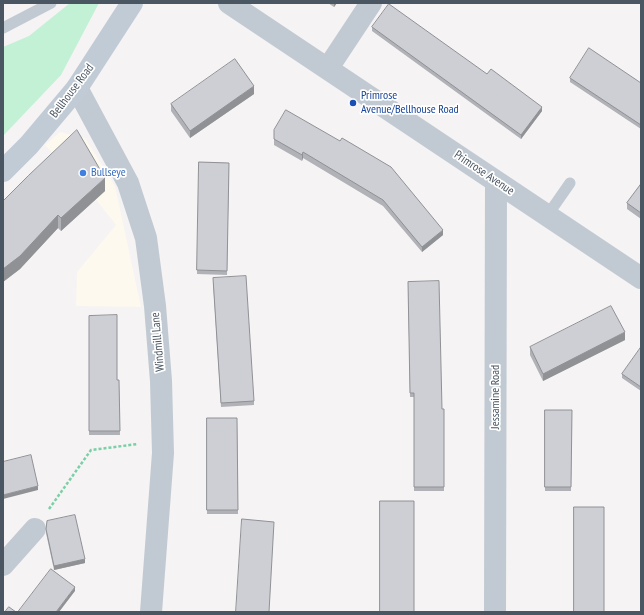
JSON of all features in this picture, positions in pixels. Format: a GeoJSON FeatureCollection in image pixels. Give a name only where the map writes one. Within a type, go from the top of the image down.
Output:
{"type":"FeatureCollection","features":[{"type":"Feature","properties":{"kind":"main road","name":"Bellhouse Road"},"geometry":{"type":"LineString","coordinates":[[3,171],[30,145],[77,88],[132,3]]}},
{"type":"Feature","properties":{"kind":"street","name":"Primrose Avenue"},"geometry":{"type":"LineString","coordinates":[[229,3],[641,278]]}},
{"type":"Feature","properties":{"kind":"street"},"geometry":{"type":"LineString","coordinates":[[328,68],[371,3]]}},
{"type":"Feature","properties":{"kind":"street","name":"Windmill Lane"},"geometry":{"type":"LineString","coordinates":[[77,88],[128,183],[146,238],[155,306],[161,381],[163,453],[151,612]]}},
{"type":"Feature","properties":{"kind":"street","name":"Jessamine Road"},"geometry":{"type":"LineString","coordinates":[[495,612],[496,182]]}},
{"type":"Feature","properties":{"kind":"street"},"geometry":{"type":"LineString","coordinates":[[3,565],[35,529]]}},
{"type":"Feature","properties":{"kind":"lane"},"geometry":{"type":"LineString","coordinates":[[3,28],[51,3]]}},
{"type":"Feature","properties":{"kind":"lane"},"geometry":{"type":"LineString","coordinates":[[547,216],[570,183]]}},
{"type":"Feature","properties":{"kind":"path"},"geometry":{"type":"LineString","coordinates":[[35,529],[91,450],[139,444],[163,453]]}},
{"type":"Feature","properties":{"kind":"shaded area"},"geometry":{"type":"Polygon","coordinates":[[[60,132],[85,138],[115,186],[141,307],[76,306],[77,272],[116,225],[94,197],[45,145],[60,132]]]}},
{"type":"Feature","properties":{"kind":"green space"},"geometry":{"type":"Polygon","coordinates":[[[70,3],[99,3],[61,75],[3,136],[3,47],[29,36],[70,3]]]}},
{"type":"Feature","properties":{"kind":"building"},"geometry":{"type":"Polygon","coordinates":[[[389,4],[487,74],[491,69],[542,107],[521,135],[372,27],[389,4]]]}},
{"type":"Feature","properties":{"kind":"building"},"geometry":{"type":"Polygon","coordinates":[[[589,48],[641,83],[641,125],[570,78],[589,48]]]}},
{"type":"Feature","properties":{"kind":"building"},"geometry":{"type":"Polygon","coordinates":[[[235,59],[254,86],[190,131],[171,104],[235,59]]]}},
{"type":"Feature","properties":{"kind":"building"},"geometry":{"type":"Polygon","coordinates":[[[286,110],[340,141],[342,138],[391,167],[443,230],[422,247],[383,200],[303,152],[302,155],[274,139],[274,130],[286,110]]]}},
{"type":"Feature","properties":{"kind":"building"},"geometry":{"type":"Polygon","coordinates":[[[77,130],[105,178],[61,218],[58,215],[20,256],[3,269],[3,201],[77,130]]]}},
{"type":"Feature","properties":{"kind":"building"},"geometry":{"type":"Polygon","coordinates":[[[199,162],[229,163],[227,271],[197,270],[199,162]]]}},
{"type":"Feature","properties":{"kind":"building"},"geometry":{"type":"Polygon","coordinates":[[[641,184],[641,213],[627,203],[641,184]]]}},
{"type":"Feature","properties":{"kind":"building"},"geometry":{"type":"Polygon","coordinates":[[[246,276],[254,401],[221,403],[213,278],[246,276]]]}},
{"type":"Feature","properties":{"kind":"building"},"geometry":{"type":"Polygon","coordinates":[[[439,281],[442,409],[444,409],[444,487],[414,487],[414,393],[410,393],[408,282],[439,281]]]}},
{"type":"Feature","properties":{"kind":"building"},"geometry":{"type":"Polygon","coordinates":[[[611,306],[625,332],[543,374],[530,347],[611,306]]]}},
{"type":"Feature","properties":{"kind":"building"},"geometry":{"type":"Polygon","coordinates":[[[117,315],[117,380],[119,380],[120,431],[89,431],[89,316],[117,315]]]}},
{"type":"Feature","properties":{"kind":"building"},"geometry":{"type":"Polygon","coordinates":[[[641,347],[641,387],[622,374],[641,347]]]}},
{"type":"Feature","properties":{"kind":"building"},"geometry":{"type":"Polygon","coordinates":[[[545,410],[572,410],[571,487],[545,487],[545,410]]]}},
{"type":"Feature","properties":{"kind":"building"},"geometry":{"type":"Polygon","coordinates":[[[207,418],[237,418],[238,510],[207,510],[207,418]]]}},
{"type":"Feature","properties":{"kind":"building"},"geometry":{"type":"Polygon","coordinates":[[[31,455],[38,486],[3,495],[3,462],[31,455]]]}},
{"type":"Feature","properties":{"kind":"building"},"geometry":{"type":"Polygon","coordinates":[[[380,501],[414,501],[414,612],[380,612],[380,501]]]}},
{"type":"Feature","properties":{"kind":"building"},"geometry":{"type":"Polygon","coordinates":[[[574,507],[604,507],[604,612],[574,612],[574,507]]]}},
{"type":"Feature","properties":{"kind":"building"},"geometry":{"type":"Polygon","coordinates":[[[75,515],[85,559],[54,566],[46,529],[47,521],[75,515]]]}},
{"type":"Feature","properties":{"kind":"building"},"geometry":{"type":"Polygon","coordinates":[[[242,519],[274,522],[269,612],[236,612],[242,519]]]}},
{"type":"Feature","properties":{"kind":"building"},"geometry":{"type":"Polygon","coordinates":[[[51,569],[75,587],[56,612],[18,612],[51,569]]]}},
{"type":"Feature","properties":{"kind":"building"},"geometry":{"type":"Polygon","coordinates":[[[9,607],[16,612],[5,612],[9,607]]]}},
{"type":"Feature","properties":{"kind":"place","name":"Primrose Avenue/Bellhouse Road"},"geometry":{"type":"Point","coordinates":[353,103]}},
{"type":"Feature","properties":{"kind":"place","name":"Bullseye"},"geometry":{"type":"Point","coordinates":[83,173]}}]}
